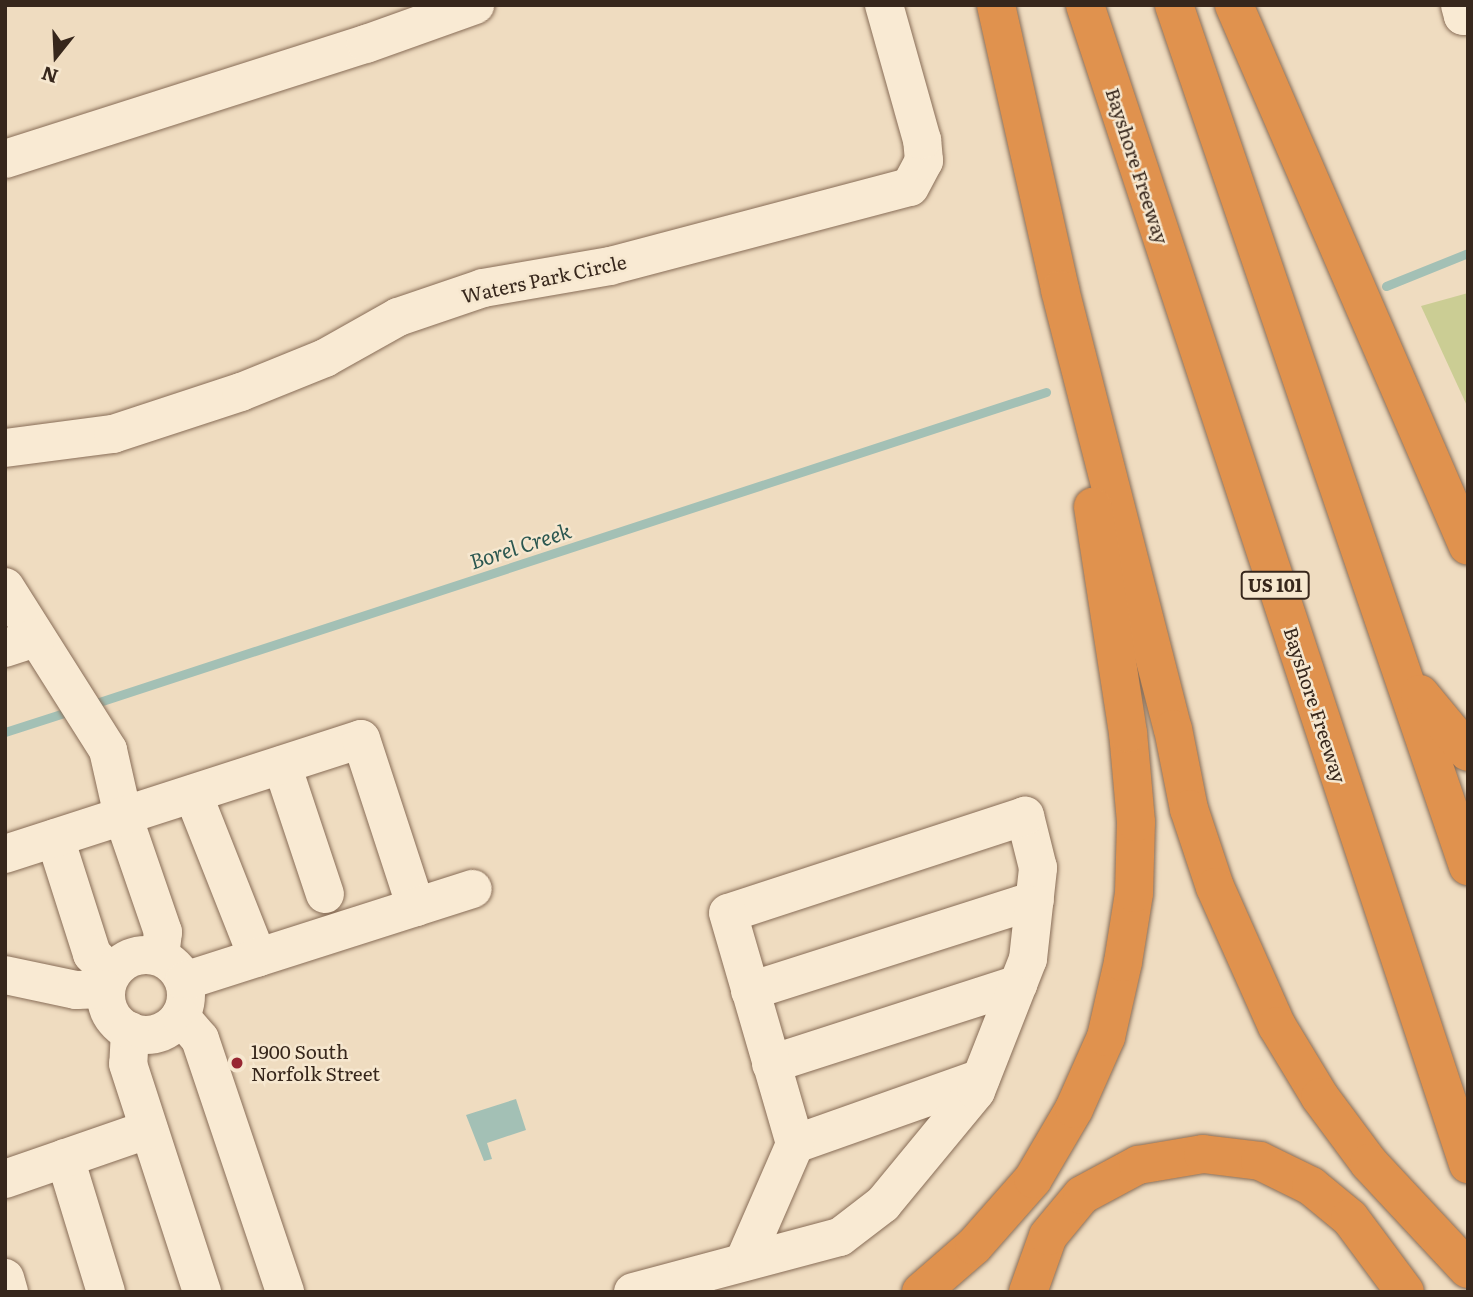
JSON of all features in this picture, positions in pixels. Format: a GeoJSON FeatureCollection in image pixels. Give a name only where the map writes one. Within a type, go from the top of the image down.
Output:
{"type":"FeatureCollection","features":[{"type":"Feature","properties":{"kind":"highway"},"geometry":{"type":"LineString","coordinates":[[996,5],[1060,290],[1173,729],[1189,809],[1215,887],[1277,1026],[1320,1097],[1369,1163],[1468,1269]]}},
{"type":"Feature","properties":{"kind":"highway","name":"Bayshore Freeway"},"geometry":{"type":"LineString","coordinates":[[1085,5],[1468,1164]]}},
{"type":"Feature","properties":{"kind":"highway"},"geometry":{"type":"LineString","coordinates":[[1174,5],[1405,674],[1468,866]]}},
{"type":"Feature","properties":{"kind":"highway"},"geometry":{"type":"LineString","coordinates":[[1234,5],[1468,546]]}},
{"type":"Feature","properties":{"kind":"highway"},"geometry":{"type":"LineString","coordinates":[[921,1292],[974,1246],[1033,1179],[1074,1109],[1106,1037],[1134,893],[1136,822],[1128,733],[1060,290]]}},
{"type":"Feature","properties":{"kind":"highway"},"geometry":{"type":"LineString","coordinates":[[1405,674],[1468,752]]}},
{"type":"Feature","properties":{"kind":"highway"},"geometry":{"type":"LineString","coordinates":[[1028,1292],[1048,1236],[1083,1195],[1138,1165],[1203,1154],[1260,1161],[1311,1186],[1350,1218],[1405,1292]]}},
{"type":"Feature","properties":{"kind":"street"},"geometry":{"type":"LineString","coordinates":[[5,159],[475,5]]}},
{"type":"Feature","properties":{"kind":"street","name":"Waters Park Circle"},"geometry":{"type":"LineString","coordinates":[[5,448],[113,434],[241,392],[325,358],[398,317],[482,288],[610,266],[910,187],[924,161],[922,140],[884,5]]}},
{"type":"Feature","properties":{"kind":"street"},"geometry":{"type":"LineString","coordinates":[[5,587],[28,645],[108,750],[123,816],[163,932],[175,985],[200,1039],[285,1292]]}},
{"type":"Feature","properties":{"kind":"street"},"geometry":{"type":"LineString","coordinates":[[5,854],[361,739],[416,907]]}},
{"type":"Feature","properties":{"kind":"street"},"geometry":{"type":"LineString","coordinates":[[282,765],[325,894]]}},
{"type":"Feature","properties":{"kind":"street"},"geometry":{"type":"LineString","coordinates":[[194,794],[258,958]]}},
{"type":"Feature","properties":{"kind":"street"},"geometry":{"type":"LineString","coordinates":[[633,1292],[745,1259],[839,1237],[883,1204],[976,1091],[1028,958],[1038,867],[1025,816],[729,913],[795,1143],[745,1259]]}},
{"type":"Feature","properties":{"kind":"street"},"geometry":{"type":"LineString","coordinates":[[55,838],[92,954],[108,982],[116,1021],[130,1031],[158,1033],[175,985]]}},
{"type":"Feature","properties":{"kind":"street"},"geometry":{"type":"LineString","coordinates":[[175,985],[473,889]]}},
{"type":"Feature","properties":{"kind":"street"},"geometry":{"type":"LineString","coordinates":[[751,992],[1035,900]]}},
{"type":"Feature","properties":{"kind":"street"},"geometry":{"type":"LineString","coordinates":[[5,975],[76,990],[108,982],[132,957],[175,985]]}},
{"type":"Feature","properties":{"kind":"street"},"geometry":{"type":"LineString","coordinates":[[771,1064],[1018,984]]}},
{"type":"Feature","properties":{"kind":"street"},"geometry":{"type":"LineString","coordinates":[[130,1031],[128,1064],[202,1292]]}},
{"type":"Feature","properties":{"kind":"street"},"geometry":{"type":"LineString","coordinates":[[795,1143],[981,1078]]}},
{"type":"Feature","properties":{"kind":"street"},"geometry":{"type":"LineString","coordinates":[[5,1179],[149,1129]]}},
{"type":"Feature","properties":{"kind":"street"},"geometry":{"type":"LineString","coordinates":[[65,1158],[106,1292]]}},
{"type":"Feature","properties":{"kind":"street"},"geometry":{"type":"LineString","coordinates":[[5,1278],[9,1292]]}},
{"type":"Feature","properties":{"kind":"green space"},"geometry":{"type":"Polygon","coordinates":[[[1468,293],[1468,408],[1421,306],[1468,293]]]}},
{"type":"Feature","properties":{"kind":"shaded area"},"geometry":{"type":"Polygon","coordinates":[[[516,1099],[526,1130],[487,1143],[492,1159],[484,1161],[466,1115],[516,1099]]]}},
{"type":"Feature","properties":{"kind":"waterway","name":"Borel Creek"},"geometry":{"type":"LineString","coordinates":[[1386,286],[1468,253]]}},
{"type":"Feature","properties":{"kind":"waterway","name":"Borel Creek"},"geometry":{"type":"LineString","coordinates":[[90,705],[1046,392]]}},
{"type":"Feature","properties":{"kind":"waterway","name":"Borel Creek"},"geometry":{"type":"LineString","coordinates":[[5,732],[73,710]]}},
{"type":"Feature","properties":{"kind":"place","name":"1900 South Norfolk Street"},"geometry":{"type":"Point","coordinates":[237,1063]}}]}
